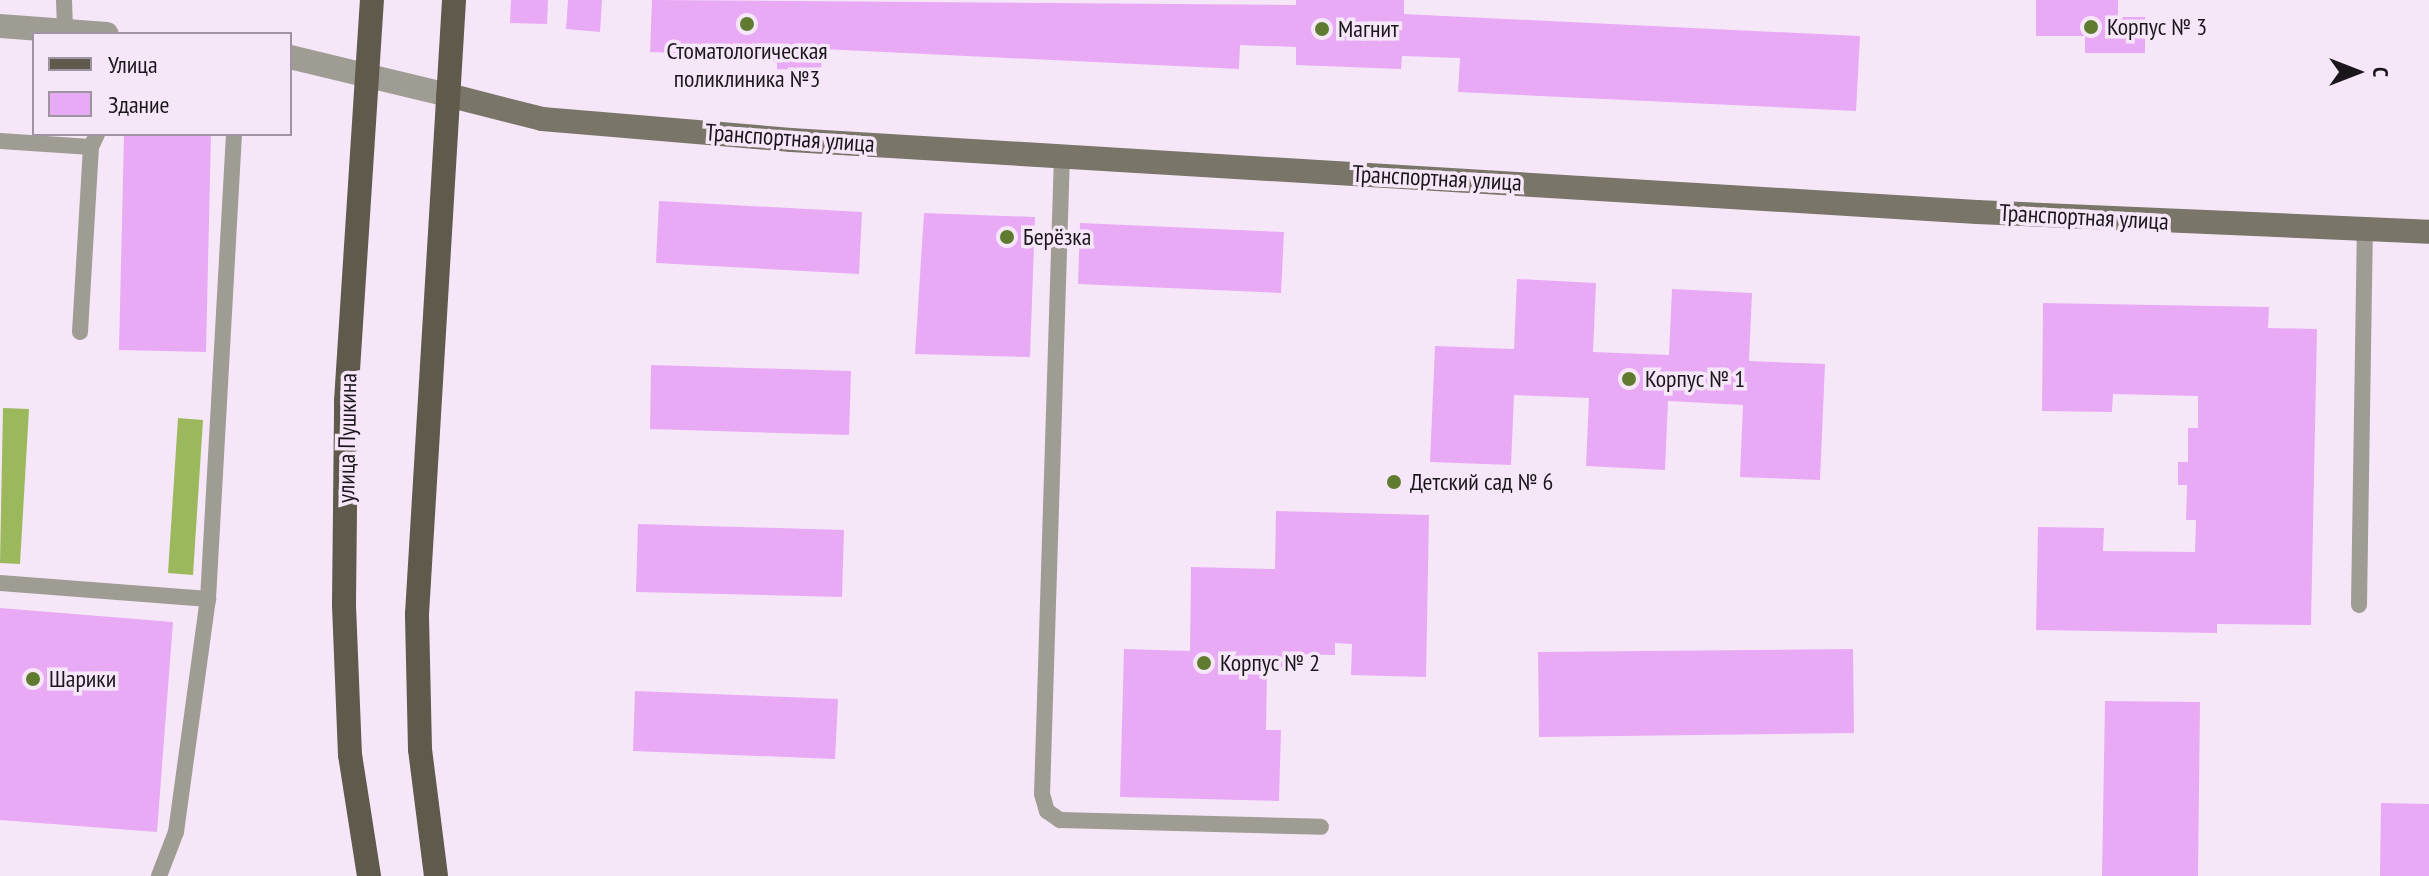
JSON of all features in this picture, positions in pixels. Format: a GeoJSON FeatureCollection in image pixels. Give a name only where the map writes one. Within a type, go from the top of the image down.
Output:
{"type":"FeatureCollection","features":[{"type":"Feature","properties":{"kind":"main road","name":"улица Пушкина"},"geometry":{"type":"LineString","coordinates":[[369,876],[350,755],[344,604],[346,401],[372,0]]}},
{"type":"Feature","properties":{"kind":"main road"},"geometry":{"type":"LineString","coordinates":[[436,876],[420,749],[417,614],[454,0]]}},
{"type":"Feature","properties":{"kind":"street"},"geometry":{"type":"LineString","coordinates":[[0,26],[86,32]]}},
{"type":"Feature","properties":{"kind":"street"},"geometry":{"type":"LineString","coordinates":[[292,58],[448,95]]}},
{"type":"Feature","properties":{"kind":"street","name":"Транспортная улица"},"geometry":{"type":"LineString","coordinates":[[448,95],[542,119],[1062,155],[2365,231],[2429,232]]}},
{"type":"Feature","properties":{"kind":"lane"},"geometry":{"type":"LineString","coordinates":[[64,0],[65,30]]}},
{"type":"Feature","properties":{"kind":"lane"},"geometry":{"type":"LineString","coordinates":[[159,876],[176,832],[208,599],[234,136]]}},
{"type":"Feature","properties":{"kind":"lane"},"geometry":{"type":"LineString","coordinates":[[0,141],[94,141],[80,332]]}},
{"type":"Feature","properties":{"kind":"lane"},"geometry":{"type":"LineString","coordinates":[[1062,155],[1042,794],[1047,811],[1060,820],[1321,827]]}},
{"type":"Feature","properties":{"kind":"lane"},"geometry":{"type":"LineString","coordinates":[[2359,605],[2365,231]]}},
{"type":"Feature","properties":{"kind":"lane"},"geometry":{"type":"LineString","coordinates":[[0,583],[208,599]]}},
{"type":"Feature","properties":{"kind":"green space"},"geometry":{"type":"Polygon","coordinates":[[[3,408],[29,409],[20,564],[0,563],[3,408]]]}},
{"type":"Feature","properties":{"kind":"green space"},"geometry":{"type":"Polygon","coordinates":[[[178,418],[203,420],[193,575],[168,573],[178,418]]]}},
{"type":"Feature","properties":{"kind":"building"},"geometry":{"type":"Polygon","coordinates":[[[511,0],[548,0],[547,24],[510,23],[511,0]]]}},
{"type":"Feature","properties":{"kind":"building"},"geometry":{"type":"Polygon","coordinates":[[[568,0],[602,0],[600,32],[566,29],[568,0]]]}},
{"type":"Feature","properties":{"kind":"building"},"geometry":{"type":"Polygon","coordinates":[[[652,0],[1296,5],[1296,0],[1404,0],[1404,14],[1860,36],[1856,111],[1458,92],[1460,58],[1402,56],[1401,69],[1296,65],[1296,47],[1240,45],[1239,69],[822,49],[821,71],[777,69],[777,63],[751,56],[650,52],[652,0]]]}},
{"type":"Feature","properties":{"kind":"building","name":"Корпус № 3"},"geometry":{"type":"Polygon","coordinates":[[[2036,0],[2118,0],[2118,17],[2145,17],[2145,53],[2085,53],[2085,36],[2036,36],[2036,0]]]}},
{"type":"Feature","properties":{"kind":"building"},"geometry":{"type":"Polygon","coordinates":[[[124,136],[211,136],[206,352],[119,350],[124,136]]]}},
{"type":"Feature","properties":{"kind":"building"},"geometry":{"type":"Polygon","coordinates":[[[659,201],[862,212],[859,274],[656,263],[659,201]]]}},
{"type":"Feature","properties":{"kind":"building"},"geometry":{"type":"Polygon","coordinates":[[[924,213],[1035,217],[1030,357],[915,354],[924,213]]]}},
{"type":"Feature","properties":{"kind":"building"},"geometry":{"type":"Polygon","coordinates":[[[1080,223],[1284,232],[1281,293],[1078,284],[1080,223]]]}},
{"type":"Feature","properties":{"kind":"building","name":"Корпус № 1"},"geometry":{"type":"Polygon","coordinates":[[[1517,279],[1596,283],[1593,352],[1669,355],[1672,289],[1752,293],[1749,361],[1825,364],[1820,480],[1740,477],[1743,405],[1668,401],[1665,470],[1586,466],[1589,398],[1514,395],[1511,465],[1430,462],[1435,346],[1514,349],[1517,279]]]}},
{"type":"Feature","properties":{"kind":"building"},"geometry":{"type":"Polygon","coordinates":[[[2043,303],[2269,307],[2268,328],[2317,329],[2311,625],[2217,624],[2217,633],[2036,630],[2038,527],[2104,528],[2103,551],[2195,552],[2196,520],[2186,520],[2187,485],[2178,485],[2178,462],[2188,462],[2188,428],[2198,428],[2198,396],[2113,394],[2112,412],[2042,411],[2043,303]]]}},
{"type":"Feature","properties":{"kind":"building"},"geometry":{"type":"Polygon","coordinates":[[[651,365],[851,371],[849,435],[650,429],[651,365]]]}},
{"type":"Feature","properties":{"kind":"building","name":"Корпус № 2"},"geometry":{"type":"Polygon","coordinates":[[[1276,511],[1429,515],[1426,677],[1351,675],[1352,644],[1335,643],[1335,655],[1284,654],[1283,672],[1267,671],[1266,730],[1281,730],[1279,801],[1120,797],[1124,649],[1190,651],[1191,567],[1275,569],[1276,511]]]}},
{"type":"Feature","properties":{"kind":"building"},"geometry":{"type":"Polygon","coordinates":[[[638,524],[844,530],[842,597],[636,592],[638,524]]]}},
{"type":"Feature","properties":{"kind":"building","name":"Шарики"},"geometry":{"type":"Polygon","coordinates":[[[0,608],[173,622],[157,832],[0,820],[0,608]]]}},
{"type":"Feature","properties":{"kind":"building"},"geometry":{"type":"Polygon","coordinates":[[[1853,649],[1854,733],[1539,737],[1538,652],[1853,649]]]}},
{"type":"Feature","properties":{"kind":"building"},"geometry":{"type":"Polygon","coordinates":[[[635,691],[838,699],[835,759],[633,751],[635,691]]]}},
{"type":"Feature","properties":{"kind":"building"},"geometry":{"type":"Polygon","coordinates":[[[2105,701],[2200,702],[2198,876],[2102,876],[2105,701]]]}},
{"type":"Feature","properties":{"kind":"building"},"geometry":{"type":"Polygon","coordinates":[[[2381,803],[2429,804],[2429,876],[2380,876],[2381,803]]]}},
{"type":"Feature","properties":{"kind":"place","name":"Стоматологическая поликлиника №3"},"geometry":{"type":"Point","coordinates":[747,24]}},
{"type":"Feature","properties":{"kind":"place","name":"Корпус № 3"},"geometry":{"type":"Point","coordinates":[2091,27]}},
{"type":"Feature","properties":{"kind":"place","name":"Магнит"},"geometry":{"type":"Point","coordinates":[1322,29]}},
{"type":"Feature","properties":{"kind":"place","name":"Берёзка"},"geometry":{"type":"Point","coordinates":[1007,237]}},
{"type":"Feature","properties":{"kind":"place","name":"Корпус № 1"},"geometry":{"type":"Point","coordinates":[1629,379]}},
{"type":"Feature","properties":{"kind":"place","name":"Детский сад № 6"},"geometry":{"type":"Point","coordinates":[1394,482]}},
{"type":"Feature","properties":{"kind":"place","name":"Корпус № 2"},"geometry":{"type":"Point","coordinates":[1204,663]}},
{"type":"Feature","properties":{"kind":"place","name":"Шарики"},"geometry":{"type":"Point","coordinates":[33,679]}}]}
